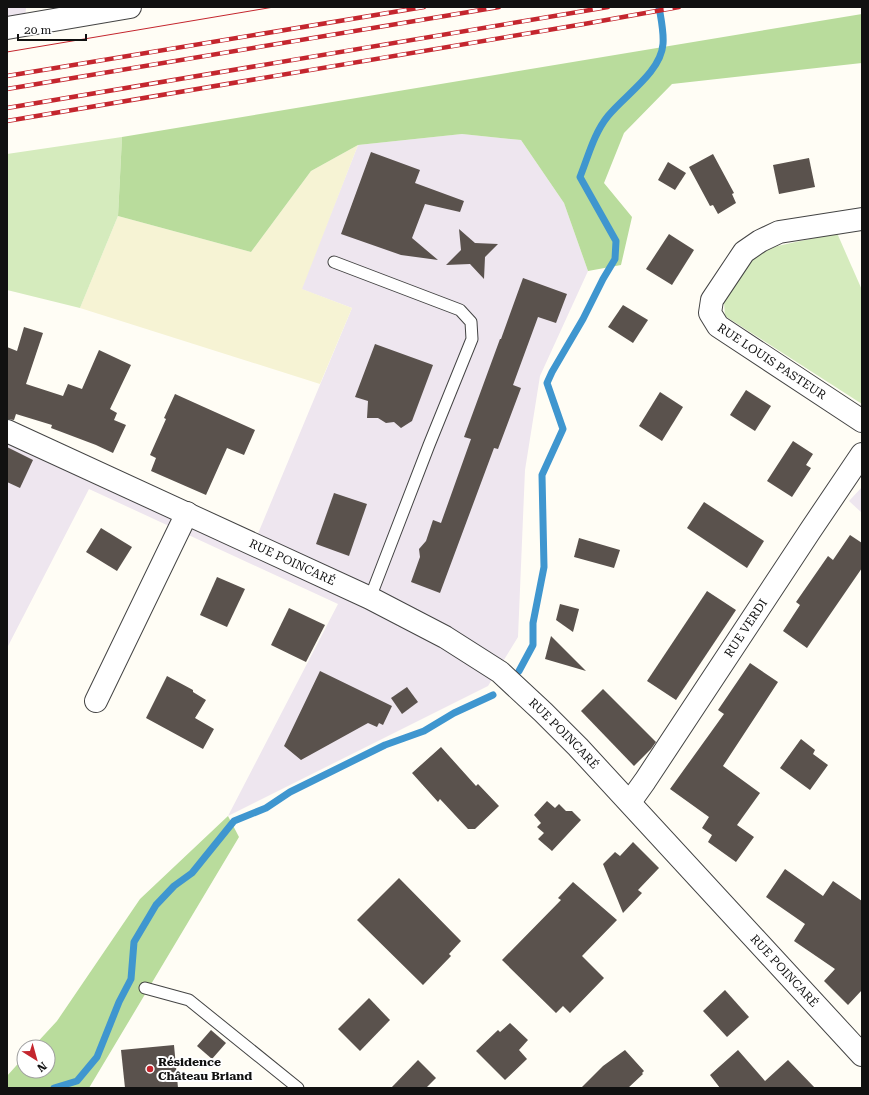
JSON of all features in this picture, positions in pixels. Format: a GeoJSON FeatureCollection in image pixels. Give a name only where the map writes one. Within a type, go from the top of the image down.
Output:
{"type":"FeatureCollection","features":[{"type":"Feature","properties":{"kind":"street"},"geometry":{"type":"LineString","coordinates":[[7,28],[130,7]]}},
{"type":"Feature","properties":{"kind":"street","name":"RUE LOUIS PASTEUR"},"geometry":{"type":"LineString","coordinates":[[862,218],[779,232],[760,241],[744,252],[712,300],[710,313],[718,326],[862,421]]}},
{"type":"Feature","properties":{"kind":"street","name":"RUE POINCARÉ"},"geometry":{"type":"LineString","coordinates":[[7,431],[370,598],[445,637],[500,672],[543,712],[630,802],[862,1055]]}},
{"type":"Feature","properties":{"kind":"street","name":"RUE VERDI"},"geometry":{"type":"LineString","coordinates":[[630,802],[862,454]]}},
{"type":"Feature","properties":{"kind":"street"},"geometry":{"type":"LineString","coordinates":[[96,701],[187,513]]}},
{"type":"Feature","properties":{"kind":"lane"},"geometry":{"type":"LineString","coordinates":[[334,262],[460,310],[471,322],[472,339],[370,598]]}},
{"type":"Feature","properties":{"kind":"lane"},"geometry":{"type":"LineString","coordinates":[[145,988],[189,1000],[298,1088]]}},
{"type":"Feature","properties":{"kind":"shaded area"},"geometry":{"type":"Polygon","coordinates":[[[7,7],[26,7],[24,37],[7,40],[7,7]]]}},
{"type":"Feature","properties":{"kind":"shaded area"},"geometry":{"type":"Polygon","coordinates":[[[462,134],[521,140],[564,203],[588,271],[540,376],[525,470],[518,637],[488,686],[228,816],[338,604],[89,489],[7,648],[7,434],[257,536],[352,308],[301,289],[358,145],[462,134]]]}},
{"type":"Feature","properties":{"kind":"shaded area"},"geometry":{"type":"Polygon","coordinates":[[[358,145],[302,289],[352,308],[320,384],[80,308],[118,216],[251,252],[311,171],[358,145]]]}},
{"type":"Feature","properties":{"kind":"shaded area"},"geometry":{"type":"Polygon","coordinates":[[[862,487],[862,513],[849,501],[862,487]]]}},
{"type":"Feature","properties":{"kind":"green space"},"geometry":{"type":"Polygon","coordinates":[[[862,14],[862,63],[672,84],[624,133],[604,183],[632,217],[621,265],[588,271],[564,203],[521,140],[462,134],[358,145],[311,171],[251,252],[118,216],[122,137],[862,14]]]}},
{"type":"Feature","properties":{"kind":"green space"},"geometry":{"type":"Polygon","coordinates":[[[122,137],[118,216],[80,308],[7,290],[7,154],[122,137]]]}},
{"type":"Feature","properties":{"kind":"green space"},"geometry":{"type":"Polygon","coordinates":[[[837,233],[862,290],[862,404],[725,316],[724,302],[749,260],[764,249],[837,233]]]}},
{"type":"Feature","properties":{"kind":"green space"},"geometry":{"type":"Polygon","coordinates":[[[228,816],[239,837],[89,1088],[7,1088],[7,1076],[16,1066],[16,1079],[56,1079],[56,1039],[40,1039],[57,1021],[140,899],[228,816]]]}},
{"type":"Feature","properties":{"kind":"building"},"geometry":{"type":"Polygon","coordinates":[[[371,152],[420,170],[415,183],[464,201],[460,212],[425,204],[412,238],[438,260],[401,255],[341,234],[371,152]]]}},
{"type":"Feature","properties":{"kind":"building"},"geometry":{"type":"Polygon","coordinates":[[[713,154],[734,193],[732,194],[736,203],[718,214],[713,205],[710,206],[689,167],[713,154]]]}},
{"type":"Feature","properties":{"kind":"building"},"geometry":{"type":"Polygon","coordinates":[[[809,158],[815,187],[779,194],[773,165],[809,158]]]}},
{"type":"Feature","properties":{"kind":"building"},"geometry":{"type":"Polygon","coordinates":[[[668,162],[686,173],[675,190],[658,180],[668,162]]]}},
{"type":"Feature","properties":{"kind":"building"},"geometry":{"type":"Polygon","coordinates":[[[459,229],[475,243],[498,244],[485,257],[484,279],[470,264],[446,265],[461,250],[459,229]]]}},
{"type":"Feature","properties":{"kind":"building"},"geometry":{"type":"Polygon","coordinates":[[[669,234],[694,250],[672,285],[646,269],[669,234]]]}},
{"type":"Feature","properties":{"kind":"building"},"geometry":{"type":"Polygon","coordinates":[[[523,278],[567,294],[556,323],[538,317],[513,385],[521,388],[498,449],[494,448],[440,593],[411,582],[420,557],[419,549],[426,541],[433,520],[441,523],[471,439],[464,437],[523,278]]]}},
{"type":"Feature","properties":{"kind":"building"},"geometry":{"type":"Polygon","coordinates":[[[623,305],[648,320],[633,343],[608,327],[623,305]]]}},
{"type":"Feature","properties":{"kind":"building"},"geometry":{"type":"Polygon","coordinates":[[[24,327],[43,333],[26,384],[63,396],[68,384],[82,389],[99,350],[131,365],[110,409],[117,413],[114,420],[126,425],[113,453],[51,428],[52,425],[16,414],[14,420],[7,419],[7,347],[17,351],[24,327]]]}},
{"type":"Feature","properties":{"kind":"building"},"geometry":{"type":"Polygon","coordinates":[[[375,344],[433,365],[412,421],[401,428],[394,422],[386,423],[378,418],[367,418],[368,401],[355,397],[375,344]]]}},
{"type":"Feature","properties":{"kind":"building"},"geometry":{"type":"Polygon","coordinates":[[[746,390],[771,406],[755,431],[730,415],[746,390]]]}},
{"type":"Feature","properties":{"kind":"building"},"geometry":{"type":"Polygon","coordinates":[[[660,392],[683,407],[662,441],[639,426],[660,392]]]}},
{"type":"Feature","properties":{"kind":"building"},"geometry":{"type":"Polygon","coordinates":[[[175,394],[255,430],[244,455],[227,448],[206,495],[151,471],[156,458],[150,455],[175,394]]]}},
{"type":"Feature","properties":{"kind":"building"},"geometry":{"type":"Polygon","coordinates":[[[793,441],[813,454],[806,465],[811,468],[792,497],[767,481],[793,441]]]}},
{"type":"Feature","properties":{"kind":"building"},"geometry":{"type":"Polygon","coordinates":[[[7,447],[33,460],[20,488],[7,482],[7,447]]]}},
{"type":"Feature","properties":{"kind":"building"},"geometry":{"type":"Polygon","coordinates":[[[334,493],[367,504],[349,556],[316,544],[334,493]]]}},
{"type":"Feature","properties":{"kind":"building"},"geometry":{"type":"Polygon","coordinates":[[[704,502],[764,541],[747,568],[687,528],[704,502]]]}},
{"type":"Feature","properties":{"kind":"building"},"geometry":{"type":"Polygon","coordinates":[[[101,528],[132,547],[117,571],[86,552],[101,528]]]}},
{"type":"Feature","properties":{"kind":"building"},"geometry":{"type":"Polygon","coordinates":[[[850,535],[862,543],[862,568],[807,648],[783,631],[800,605],[796,602],[828,556],[833,560],[850,535]]]}},
{"type":"Feature","properties":{"kind":"building"},"geometry":{"type":"Polygon","coordinates":[[[579,538],[620,550],[614,568],[574,557],[579,538]]]}},
{"type":"Feature","properties":{"kind":"building"},"geometry":{"type":"Polygon","coordinates":[[[217,577],[245,589],[227,627],[200,615],[217,577]]]}},
{"type":"Feature","properties":{"kind":"building"},"geometry":{"type":"Polygon","coordinates":[[[707,591],[736,610],[676,700],[647,681],[707,591]]]}},
{"type":"Feature","properties":{"kind":"building"},"geometry":{"type":"Polygon","coordinates":[[[560,604],[579,609],[573,632],[556,620],[560,604]]]}},
{"type":"Feature","properties":{"kind":"building"},"geometry":{"type":"Polygon","coordinates":[[[289,608],[325,625],[306,662],[271,645],[289,608]]]}},
{"type":"Feature","properties":{"kind":"building"},"geometry":{"type":"Polygon","coordinates":[[[551,636],[586,671],[545,659],[551,636]]]}},
{"type":"Feature","properties":{"kind":"building"},"geometry":{"type":"Polygon","coordinates":[[[750,663],[778,682],[723,766],[760,793],[737,825],[754,837],[736,862],[708,842],[712,835],[702,828],[709,817],[670,789],[724,714],[718,710],[750,663]]]}},
{"type":"Feature","properties":{"kind":"building"},"geometry":{"type":"Polygon","coordinates":[[[320,671],[392,706],[383,725],[379,723],[377,727],[368,723],[301,760],[284,746],[320,671]]]}},
{"type":"Feature","properties":{"kind":"building"},"geometry":{"type":"Polygon","coordinates":[[[167,676],[193,690],[193,692],[206,700],[195,718],[214,729],[203,749],[146,718],[167,676]]]}},
{"type":"Feature","properties":{"kind":"building"},"geometry":{"type":"Polygon","coordinates":[[[407,687],[418,702],[402,714],[391,698],[407,687]]]}},
{"type":"Feature","properties":{"kind":"building"},"geometry":{"type":"Polygon","coordinates":[[[603,689],[656,742],[634,766],[581,711],[603,689]]]}},
{"type":"Feature","properties":{"kind":"building"},"geometry":{"type":"Polygon","coordinates":[[[801,739],[815,750],[813,754],[828,765],[810,790],[780,768],[801,739]]]}},
{"type":"Feature","properties":{"kind":"building"},"geometry":{"type":"Polygon","coordinates":[[[441,747],[476,786],[478,784],[499,806],[475,829],[468,829],[440,799],[438,802],[412,773],[441,747]]]}},
{"type":"Feature","properties":{"kind":"building"},"geometry":{"type":"Polygon","coordinates":[[[547,801],[555,808],[559,804],[566,811],[572,811],[581,820],[552,851],[538,839],[544,833],[537,827],[541,823],[534,815],[547,801]]]}},
{"type":"Feature","properties":{"kind":"building"},"geometry":{"type":"Polygon","coordinates":[[[633,842],[659,868],[638,890],[642,893],[623,913],[603,864],[615,852],[620,856],[633,842]]]}},
{"type":"Feature","properties":{"kind":"building"},"geometry":{"type":"Polygon","coordinates":[[[785,869],[823,896],[833,881],[862,901],[862,990],[848,1005],[824,981],[835,969],[794,941],[805,924],[766,897],[785,869]]]}},
{"type":"Feature","properties":{"kind":"building"},"geometry":{"type":"Polygon","coordinates":[[[399,878],[461,941],[449,954],[451,956],[423,985],[357,920],[399,878]]]}},
{"type":"Feature","properties":{"kind":"building"},"geometry":{"type":"Polygon","coordinates":[[[573,882],[617,920],[582,956],[604,978],[570,1013],[563,1006],[556,1013],[502,960],[561,900],[558,898],[573,882]]]}},
{"type":"Feature","properties":{"kind":"building"},"geometry":{"type":"Polygon","coordinates":[[[725,990],[749,1017],[727,1037],[703,1011],[725,990]]]}},
{"type":"Feature","properties":{"kind":"building"},"geometry":{"type":"Polygon","coordinates":[[[369,998],[390,1020],[360,1051],[338,1029],[369,998]]]}},
{"type":"Feature","properties":{"kind":"building"},"geometry":{"type":"Polygon","coordinates":[[[510,1023],[528,1040],[519,1050],[527,1059],[505,1080],[476,1051],[498,1030],[500,1032],[510,1023]]]}},
{"type":"Feature","properties":{"kind":"building"},"geometry":{"type":"Polygon","coordinates":[[[211,1030],[226,1043],[212,1059],[197,1046],[211,1030]]]}},
{"type":"Feature","properties":{"kind":"building","name":"Résidence Château Briand"},"geometry":{"type":"Polygon","coordinates":[[[174,1045],[178,1088],[125,1088],[121,1050],[174,1045]]]}},
{"type":"Feature","properties":{"kind":"building"},"geometry":{"type":"Polygon","coordinates":[[[625,1050],[644,1071],[642,1073],[643,1074],[628,1088],[581,1088],[603,1066],[625,1050]]]}},
{"type":"Feature","properties":{"kind":"building"},"geometry":{"type":"Polygon","coordinates":[[[738,1050],[765,1081],[788,1060],[815,1088],[720,1088],[710,1075],[738,1050]]]}},
{"type":"Feature","properties":{"kind":"building"},"geometry":{"type":"Polygon","coordinates":[[[418,1060],[436,1078],[426,1088],[391,1088],[418,1060]]]}},
{"type":"Feature","properties":{"kind":"waterway"},"geometry":{"type":"LineString","coordinates":[[519,671],[533,645],[533,623],[544,567],[542,475],[563,429],[547,383],[615,259],[616,241],[580,177],[595,137],[603,123],[615,108],[649,74],[661,54],[663,35],[659,7]]}},
{"type":"Feature","properties":{"kind":"waterway"},"geometry":{"type":"LineString","coordinates":[[54,1088],[77,1081],[97,1057],[119,1002],[131,979],[134,942],[156,905],[174,886],[192,873],[234,821],[266,808],[290,792],[385,745],[424,731],[454,713],[493,695]]}},
{"type":"Feature","properties":{"kind":"tram line"},"geometry":{"type":"LineString","coordinates":[[7,52],[274,7]]}},
{"type":"Feature","properties":{"kind":"railway"},"geometry":{"type":"LineString","coordinates":[[7,76],[424,7]]}},
{"type":"Feature","properties":{"kind":"railway"},"geometry":{"type":"LineString","coordinates":[[7,89],[499,7]]}},
{"type":"Feature","properties":{"kind":"railway"},"geometry":{"type":"LineString","coordinates":[[7,108],[608,7]]}},
{"type":"Feature","properties":{"kind":"railway"},"geometry":{"type":"LineString","coordinates":[[7,121],[679,7]]}},
{"type":"Feature","properties":{"kind":"place","name":"Résidence Château Briand"},"geometry":{"type":"Point","coordinates":[150,1069]}}]}
